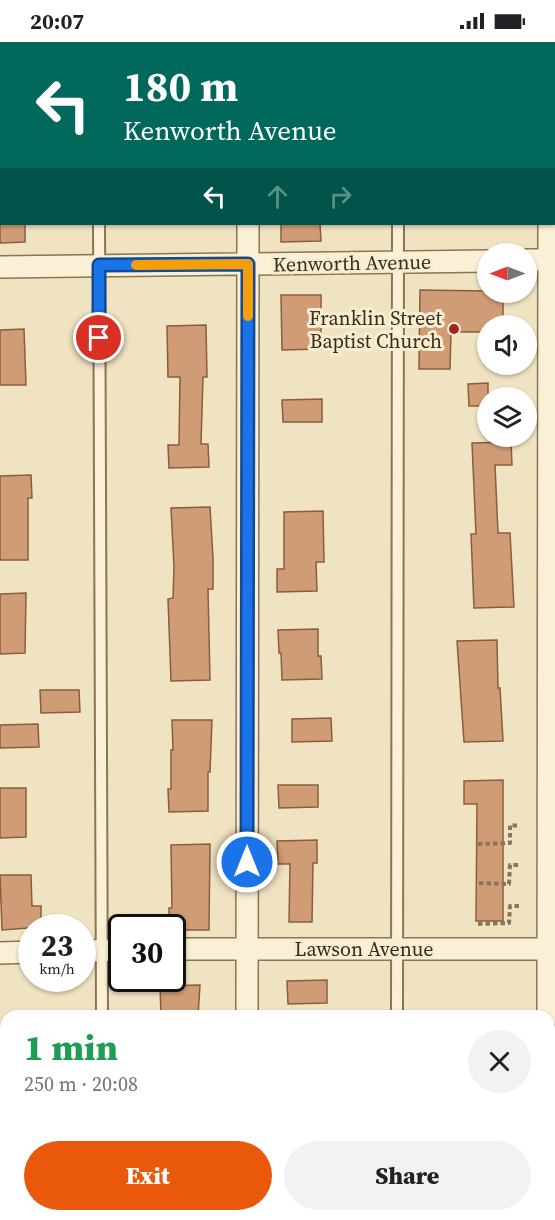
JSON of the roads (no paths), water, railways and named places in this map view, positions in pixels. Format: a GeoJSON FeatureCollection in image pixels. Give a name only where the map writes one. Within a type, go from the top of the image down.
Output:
{"type":"FeatureCollection","features":[{"type":"Feature","properties":{"kind":"street"},"geometry":{"type":"LineString","coordinates":[[247,1010],[248,225]]}},
{"type":"Feature","properties":{"kind":"street"},"geometry":{"type":"LineString","coordinates":[[548,1010],[552,949],[552,260],[549,225]]}},
{"type":"Feature","properties":{"kind":"street","name":"Kenworth Avenue"},"geometry":{"type":"LineString","coordinates":[[0,267],[477,261]]}},
{"type":"Feature","properties":{"kind":"street","name":"Lawson Avenue"},"geometry":{"type":"LineString","coordinates":[[186,949],[552,949]]}},
{"type":"Feature","properties":{"kind":"street"},"geometry":{"type":"LineString","coordinates":[[0,953],[18,952]]}},
{"type":"Feature","properties":{"kind":"lane"},"geometry":{"type":"LineString","coordinates":[[99,225],[102,1010]]}},
{"type":"Feature","properties":{"kind":"lane"},"geometry":{"type":"LineString","coordinates":[[398,225],[398,1010]]}},
{"type":"Feature","properties":{"kind":"place","name":"Franklin Street Baptist Church"},"geometry":{"type":"Point","coordinates":[454,329]}}]}
